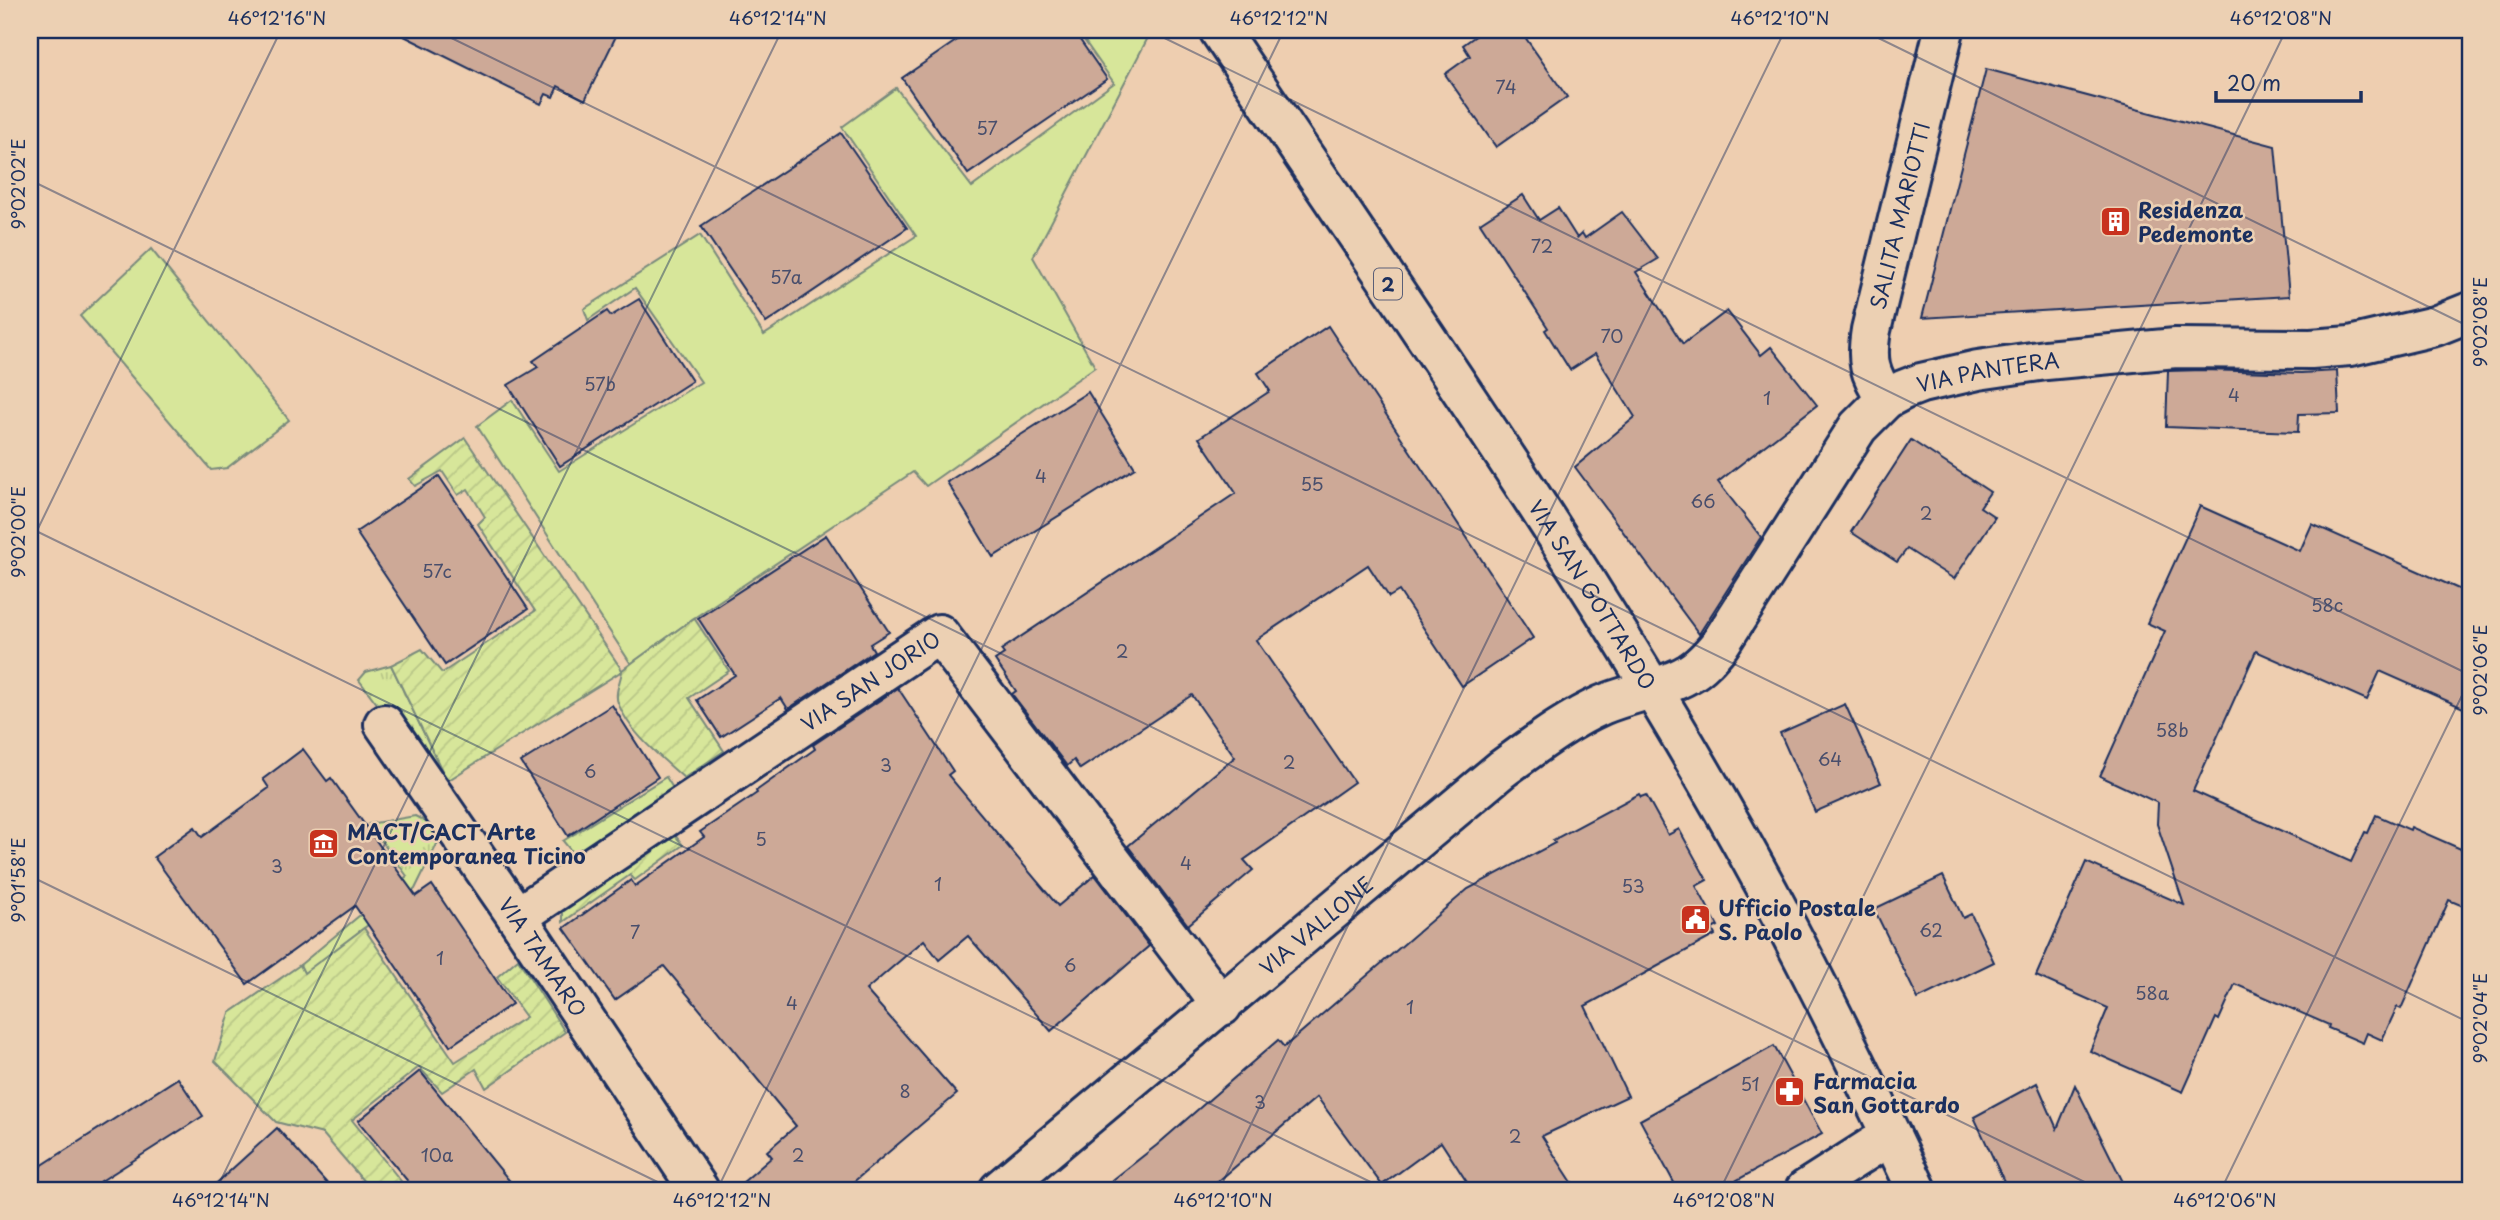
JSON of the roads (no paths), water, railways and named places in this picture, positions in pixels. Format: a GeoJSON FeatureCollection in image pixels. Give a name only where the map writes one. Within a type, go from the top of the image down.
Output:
{"type":"FeatureCollection","features":[{"type":"Feature","properties":{"kind":"street","name":"VIA SAN GOTTARDO"},"geometry":{"type":"LineString","coordinates":[[1219,30],[1558,538],[1651,688],[1723,809],[1796,945],[1917,1190]]}},
{"type":"Feature","properties":{"kind":"street","name":"SALITA MARIOTTI"},"geometry":{"type":"LineString","coordinates":[[1886,399],[1871,374],[1868,361],[1871,330],[1944,30]]}},
{"type":"Feature","properties":{"kind":"street","name":"VIA PANTERA"},"geometry":{"type":"LineString","coordinates":[[1651,688],[1691,672],[1720,644],[1858,427],[1886,399],[1921,383],[1978,370],[2046,360],[2176,348],[2311,349],[2350,346],[2423,329],[2470,312]]}},
{"type":"Feature","properties":{"kind":"street","name":"VIA SAN JORIO"},"geometry":{"type":"LineString","coordinates":[[517,917],[939,634],[1222,1006]]}},
{"type":"Feature","properties":{"kind":"street","name":"VIA VALLONE"},"geometry":{"type":"LineString","coordinates":[[999,1190],[1502,769],[1584,714],[1651,688]]}},
{"type":"Feature","properties":{"kind":"street","name":"VIA TAMARO"},"geometry":{"type":"LineString","coordinates":[[384,724],[517,917],[699,1190]]}},
{"type":"Feature","properties":{"kind":"street"},"geometry":{"type":"LineString","coordinates":[[1805,1190],[1891,1135]]}},
{"type":"Feature","properties":{"kind":"place","name":"Residenza Pedemonte"},"geometry":{"type":"Point","coordinates":[2115,221]}},
{"type":"Feature","properties":{"kind":"place","name":"MACT/CACT Arte Contemporanea Ticino"},"geometry":{"type":"Point","coordinates":[324,843]}},
{"type":"Feature","properties":{"kind":"place","name":"Ufficio Postale S. Paolo"},"geometry":{"type":"Point","coordinates":[1695,919]}},
{"type":"Feature","properties":{"kind":"place","name":"Farmacia San Gottardo"},"geometry":{"type":"Point","coordinates":[1790,1092]}}]}
